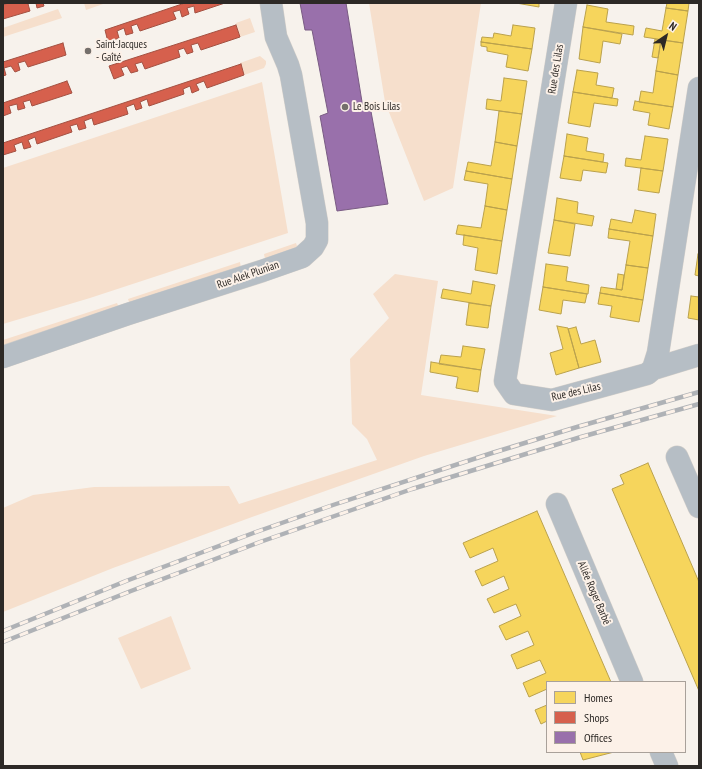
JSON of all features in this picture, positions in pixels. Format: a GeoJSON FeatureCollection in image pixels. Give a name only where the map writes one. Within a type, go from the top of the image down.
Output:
{"type":"FeatureCollection","features":[{"type":"Feature","properties":{"kind":"street","name":"Rue Alek Plunian"},"geometry":{"type":"LineString","coordinates":[[3,357],[302,257],[313,247],[316,240],[317,223],[288,65],[276,37],[271,3]]}},
{"type":"Feature","properties":{"kind":"street","name":"Rue des Lilas"},"geometry":{"type":"LineString","coordinates":[[566,3],[505,381],[514,394],[552,400],[646,374],[653,369],[699,355]]}},
{"type":"Feature","properties":{"kind":"street"},"geometry":{"type":"LineString","coordinates":[[653,369],[658,353],[699,88]]}},
{"type":"Feature","properties":{"kind":"street"},"geometry":{"type":"LineString","coordinates":[[677,457],[699,507]]}},
{"type":"Feature","properties":{"kind":"street","name":"Allée Roger Barbé"},"geometry":{"type":"LineString","coordinates":[[556,504],[632,681]]}},
{"type":"Feature","properties":{"kind":"street"},"geometry":{"type":"LineString","coordinates":[[661,753],[667,766]]}},
{"type":"Feature","properties":{"kind":"shaded area"},"geometry":{"type":"Polygon","coordinates":[[[84,3],[106,3],[86,10],[84,3]]]}},
{"type":"Feature","properties":{"kind":"shaded area"},"geometry":{"type":"Polygon","coordinates":[[[369,3],[481,3],[453,188],[424,201],[385,102],[369,3]]]}},
{"type":"Feature","properties":{"kind":"shaded area"},"geometry":{"type":"Polygon","coordinates":[[[58,9],[62,18],[3,37],[3,28],[58,9]]]}},
{"type":"Feature","properties":{"kind":"shaded area"},"geometry":{"type":"Polygon","coordinates":[[[250,18],[255,32],[240,37],[236,23],[250,18]]]}},
{"type":"Feature","properties":{"kind":"shaded area"},"geometry":{"type":"Polygon","coordinates":[[[260,56],[266,61],[264,68],[244,75],[240,63],[260,56]]]}},
{"type":"Feature","properties":{"kind":"shaded area"},"geometry":{"type":"Polygon","coordinates":[[[262,82],[288,233],[90,298],[3,324],[3,168],[262,82]]]}},
{"type":"Feature","properties":{"kind":"shaded area"},"geometry":{"type":"Polygon","coordinates":[[[296,243],[298,249],[265,259],[264,254],[296,243]]]}},
{"type":"Feature","properties":{"kind":"shaded area"},"geometry":{"type":"Polygon","coordinates":[[[240,262],[241,268],[130,305],[128,299],[240,262]]]}},
{"type":"Feature","properties":{"kind":"shaded area"},"geometry":{"type":"Polygon","coordinates":[[[395,274],[438,281],[421,395],[557,416],[424,456],[113,568],[3,612],[3,508],[33,495],[94,487],[229,486],[239,504],[377,460],[367,439],[352,424],[350,359],[389,318],[373,294],[395,274]]]}},
{"type":"Feature","properties":{"kind":"shaded area"},"geometry":{"type":"Polygon","coordinates":[[[117,303],[119,308],[3,346],[3,340],[117,303]]]}},
{"type":"Feature","properties":{"kind":"shaded area"},"geometry":{"type":"Polygon","coordinates":[[[171,616],[191,669],[141,689],[118,638],[171,616]]]}},
{"type":"Feature","properties":{"kind":"building: Homes"},"geometry":{"type":"Polygon","coordinates":[[[516,3],[539,3],[539,7],[516,3]]]}},
{"type":"Feature","properties":{"kind":"building: Homes"},"geometry":{"type":"Polygon","coordinates":[[[667,3],[689,3],[688,11],[666,8],[667,3]]]}},
{"type":"Feature","properties":{"kind":"building: Homes"},"geometry":{"type":"Polygon","coordinates":[[[587,5],[608,9],[606,22],[634,26],[633,35],[583,27],[587,5]]]}},
{"type":"Feature","properties":{"kind":"building: Homes"},"geometry":{"type":"Polygon","coordinates":[[[666,8],[688,11],[683,43],[644,37],[646,28],[662,31],[666,8]]]}},
{"type":"Feature","properties":{"kind":"building: Homes"},"geometry":{"type":"Polygon","coordinates":[[[513,25],[535,28],[532,49],[481,42],[482,37],[493,38],[494,33],[511,36],[513,25]]]}},
{"type":"Feature","properties":{"kind":"building: Homes"},"geometry":{"type":"Polygon","coordinates":[[[583,27],[622,34],[620,44],[603,41],[600,63],[579,59],[583,27]]]}},
{"type":"Feature","properties":{"kind":"building: Homes"},"geometry":{"type":"Polygon","coordinates":[[[655,39],[661,40],[658,58],[652,57],[655,39]]]}},
{"type":"Feature","properties":{"kind":"building: Homes"},"geometry":{"type":"Polygon","coordinates":[[[661,40],[683,43],[678,75],[656,71],[661,40]]]}},
{"type":"Feature","properties":{"kind":"building: Homes"},"geometry":{"type":"Polygon","coordinates":[[[481,42],[532,49],[528,71],[506,67],[508,55],[487,51],[487,47],[481,46],[481,42]]]}},
{"type":"Feature","properties":{"kind":"building: Homes"},"geometry":{"type":"Polygon","coordinates":[[[577,70],[598,73],[596,85],[614,88],[612,98],[573,92],[577,70]]]}},
{"type":"Feature","properties":{"kind":"building: Homes"},"geometry":{"type":"Polygon","coordinates":[[[656,71],[678,75],[673,107],[639,102],[641,91],[653,93],[656,71]]]}},
{"type":"Feature","properties":{"kind":"building: Homes"},"geometry":{"type":"Polygon","coordinates":[[[504,78],[527,81],[522,114],[486,109],[487,99],[501,101],[504,78]]]}},
{"type":"Feature","properties":{"kind":"building: Homes"},"geometry":{"type":"Polygon","coordinates":[[[573,92],[618,99],[617,106],[594,103],[590,127],[568,123],[573,92]]]}},
{"type":"Feature","properties":{"kind":"building: Homes"},"geometry":{"type":"Polygon","coordinates":[[[635,101],[673,107],[669,129],[648,125],[650,113],[633,110],[635,101]]]}},
{"type":"Feature","properties":{"kind":"building: Homes"},"geometry":{"type":"Polygon","coordinates":[[[499,111],[522,114],[517,146],[495,142],[499,111]]]}},
{"type":"Feature","properties":{"kind":"building: Homes"},"geometry":{"type":"Polygon","coordinates":[[[567,134],[588,138],[586,151],[604,154],[603,162],[564,156],[567,134]]]}},
{"type":"Feature","properties":{"kind":"building: Homes"},"geometry":{"type":"Polygon","coordinates":[[[645,136],[668,139],[663,171],[625,166],[626,158],[641,160],[645,136]]]}},
{"type":"Feature","properties":{"kind":"building: Homes"},"geometry":{"type":"Polygon","coordinates":[[[495,142],[517,146],[512,179],[466,171],[468,162],[491,166],[495,142]]]}},
{"type":"Feature","properties":{"kind":"building: Homes"},"geometry":{"type":"Polygon","coordinates":[[[564,156],[608,163],[606,173],[583,170],[581,181],[560,178],[564,156]]]}},
{"type":"Feature","properties":{"kind":"building: Homes"},"geometry":{"type":"Polygon","coordinates":[[[641,168],[663,171],[659,193],[638,190],[641,168]]]}},
{"type":"Feature","properties":{"kind":"building: Homes"},"geometry":{"type":"Polygon","coordinates":[[[466,171],[512,179],[507,210],[485,206],[488,184],[464,180],[466,171]]]}},
{"type":"Feature","properties":{"kind":"building: Homes"},"geometry":{"type":"Polygon","coordinates":[[[557,198],[578,202],[577,213],[594,216],[592,226],[554,220],[557,198]]]}},
{"type":"Feature","properties":{"kind":"building: Homes"},"geometry":{"type":"Polygon","coordinates":[[[485,206],[507,210],[502,241],[456,234],[458,225],[481,228],[485,206]]]}},
{"type":"Feature","properties":{"kind":"building: Homes"},"geometry":{"type":"Polygon","coordinates":[[[635,210],[656,214],[653,236],[609,229],[611,219],[632,223],[635,210]]]}},
{"type":"Feature","properties":{"kind":"building: Homes"},"geometry":{"type":"Polygon","coordinates":[[[554,220],[575,224],[570,256],[548,253],[554,220]]]}},
{"type":"Feature","properties":{"kind":"building: Homes"},"geometry":{"type":"Polygon","coordinates":[[[609,229],[653,236],[648,268],[626,265],[630,241],[608,238],[609,229]]]}},
{"type":"Feature","properties":{"kind":"building: Homes"},"geometry":{"type":"Polygon","coordinates":[[[464,235],[502,241],[497,274],[475,270],[478,248],[463,245],[464,235]]]}},
{"type":"Feature","properties":{"kind":"building: Homes"},"geometry":{"type":"Polygon","coordinates":[[[699,254],[699,276],[695,275],[699,254]]]}},
{"type":"Feature","properties":{"kind":"building: Homes"},"geometry":{"type":"Polygon","coordinates":[[[546,264],[568,267],[566,281],[589,285],[588,294],[543,287],[546,264]]]}},
{"type":"Feature","properties":{"kind":"building: Homes"},"geometry":{"type":"Polygon","coordinates":[[[626,265],[648,268],[643,300],[600,293],[601,287],[622,290],[626,265]]]}},
{"type":"Feature","properties":{"kind":"building: Homes"},"geometry":{"type":"Polygon","coordinates":[[[618,274],[624,275],[622,290],[616,289],[618,274]]]}},
{"type":"Feature","properties":{"kind":"building: Homes"},"geometry":{"type":"Polygon","coordinates":[[[473,281],[495,285],[491,306],[441,298],[443,289],[471,294],[473,281]]]}},
{"type":"Feature","properties":{"kind":"building: Homes"},"geometry":{"type":"Polygon","coordinates":[[[543,287],[587,294],[585,303],[563,300],[561,314],[539,310],[543,287]]]}},
{"type":"Feature","properties":{"kind":"building: Homes"},"geometry":{"type":"Polygon","coordinates":[[[600,293],[643,300],[639,322],[610,317],[612,306],[598,304],[600,293]]]}},
{"type":"Feature","properties":{"kind":"building: Homes"},"geometry":{"type":"Polygon","coordinates":[[[691,296],[699,297],[699,320],[688,318],[691,296]]]}},
{"type":"Feature","properties":{"kind":"building: Homes"},"geometry":{"type":"Polygon","coordinates":[[[469,303],[491,306],[488,328],[466,325],[469,303]]]}},
{"type":"Feature","properties":{"kind":"building: Homes"},"geometry":{"type":"Polygon","coordinates":[[[557,326],[568,328],[579,368],[556,375],[550,353],[563,349],[557,326]]]}},
{"type":"Feature","properties":{"kind":"building: Homes"},"geometry":{"type":"Polygon","coordinates":[[[576,327],[581,344],[595,340],[601,362],[579,368],[568,329],[576,327]]]}},
{"type":"Feature","properties":{"kind":"building: Homes"},"geometry":{"type":"Polygon","coordinates":[[[463,346],[485,349],[481,370],[439,364],[441,355],[461,357],[463,346]]]}},
{"type":"Feature","properties":{"kind":"building: Homes"},"geometry":{"type":"Polygon","coordinates":[[[431,362],[481,370],[478,392],[456,388],[458,377],[430,372],[431,362]]]}},
{"type":"Feature","properties":{"kind":"building: Homes"},"geometry":{"type":"Polygon","coordinates":[[[648,463],[699,582],[699,691],[612,489],[624,484],[620,475],[648,463]]]}},
{"type":"Feature","properties":{"kind":"building: Homes"},"geometry":{"type":"Polygon","coordinates":[[[537,511],[611,681],[546,681],[546,689],[529,697],[523,683],[546,673],[540,660],[517,669],[511,655],[534,645],[528,631],[506,640],[499,626],[521,616],[516,604],[494,613],[487,599],[509,589],[504,576],[482,586],[475,571],[498,561],[493,548],[470,558],[463,543],[537,511]]]}},
{"type":"Feature","properties":{"kind":"building: Homes"},"geometry":{"type":"Polygon","coordinates":[[[546,705],[546,722],[541,724],[535,710],[546,705]]]}},
{"type":"Feature","properties":{"kind":"building: Homes"},"geometry":{"type":"Polygon","coordinates":[[[580,753],[610,753],[583,760],[580,753]]]}},
{"type":"Feature","properties":{"kind":"building: Shops"},"geometry":{"type":"Polygon","coordinates":[[[8,3],[30,3],[28,4],[30,11],[3,19],[3,5],[8,3]]]}},
{"type":"Feature","properties":{"kind":"building: Shops"},"geometry":{"type":"Polygon","coordinates":[[[36,3],[43,3],[44,6],[37,8],[36,3]]]}},
{"type":"Feature","properties":{"kind":"building: Shops"},"geometry":{"type":"Polygon","coordinates":[[[185,3],[225,3],[195,13],[194,6],[187,8],[189,14],[182,17],[180,10],[173,12],[176,19],[140,31],[137,24],[131,26],[133,33],[126,35],[124,28],[117,31],[119,38],[108,42],[105,30],[185,3]]]}},
{"type":"Feature","properties":{"kind":"building: Shops"},"geometry":{"type":"Polygon","coordinates":[[[236,25],[240,37],[201,50],[198,43],[191,45],[193,52],[187,54],[184,48],[178,50],[180,57],[145,69],[142,62],[135,64],[138,71],[131,73],[127,66],[121,68],[124,75],[114,79],[109,66],[236,25]]]}},
{"type":"Feature","properties":{"kind":"building: Shops"},"geometry":{"type":"Polygon","coordinates":[[[63,43],[66,55],[28,67],[25,61],[18,63],[20,70],[15,72],[11,66],[4,68],[6,75],[3,76],[3,62],[63,43]]]}},
{"type":"Feature","properties":{"kind":"building: Shops"},"geometry":{"type":"Polygon","coordinates":[[[241,64],[244,75],[207,88],[204,81],[196,84],[199,90],[192,93],[190,86],[183,89],[184,94],[149,106],[147,99],[140,102],[142,108],[136,110],[134,104],[126,107],[128,114],[94,125],[92,118],[84,121],[86,128],[79,130],[77,124],[70,126],[72,132],[37,144],[35,137],[28,140],[31,147],[24,149],[22,142],[14,145],[16,151],[3,155],[3,143],[241,64]]]}},
{"type":"Feature","properties":{"kind":"building: Shops"},"geometry":{"type":"Polygon","coordinates":[[[67,81],[72,93],[32,106],[30,100],[23,102],[25,108],[18,110],[17,104],[9,106],[11,113],[3,116],[3,103],[67,81]]]}},
{"type":"Feature","properties":{"kind":"building: Offices","name":"Le Bois Lilas"},"geometry":{"type":"Polygon","coordinates":[[[300,3],[346,3],[363,108],[370,106],[388,204],[337,211],[320,116],[328,113],[312,30],[305,30],[300,3]]]}},
{"type":"Feature","properties":{"kind":"railway"},"geometry":{"type":"LineString","coordinates":[[3,631],[126,581],[333,505],[492,453],[699,392]]}},
{"type":"Feature","properties":{"kind":"railway"},"geometry":{"type":"LineString","coordinates":[[3,642],[260,542],[412,489],[581,437],[699,404]]}},
{"type":"Feature","properties":{"kind":"place","name":"Saint-Jacques - Gaîté"},"geometry":{"type":"Point","coordinates":[88,51]}},
{"type":"Feature","properties":{"kind":"place","name":"Le Bois Lilas"},"geometry":{"type":"Point","coordinates":[345,107]}}]}
